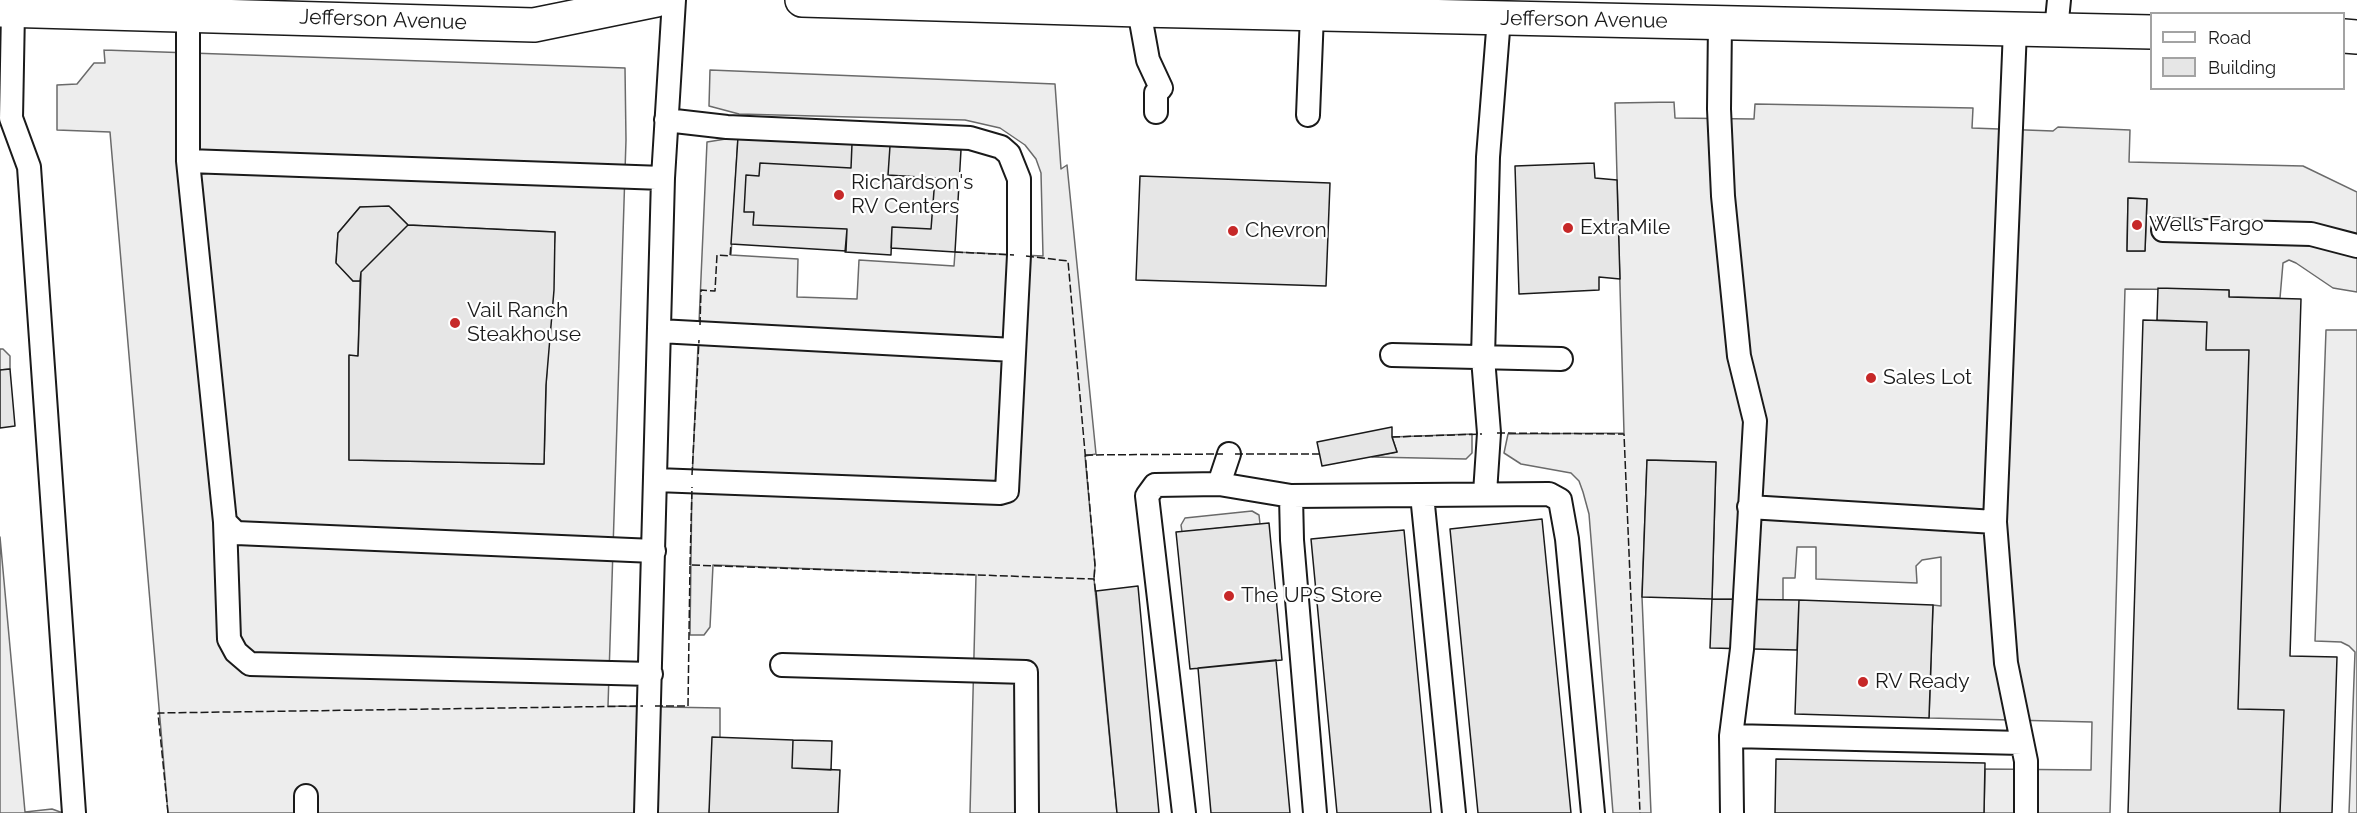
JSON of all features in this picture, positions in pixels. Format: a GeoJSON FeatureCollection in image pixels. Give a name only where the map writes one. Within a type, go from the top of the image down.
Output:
{"type":"FeatureCollection","features":[{"type":"Feature","properties":{"kind":"main road","name":"Jefferson Avenue"},"geometry":{"type":"LineString","coordinates":[[6,10],[534,25],[656,0]]}},
{"type":"Feature","properties":{"kind":"main road","name":"Jefferson Avenue"},"geometry":{"type":"LineString","coordinates":[[801,0],[1140,5],[1312,14],[2015,29],[2058,15],[2150,32]]}},
{"type":"Feature","properties":{"kind":"lane"},"geometry":{"type":"LineString","coordinates":[[646,813],[663,178],[674,0]]}},
{"type":"Feature","properties":{"kind":"lane"},"geometry":{"type":"LineString","coordinates":[[1140,5],[1148,60],[1161,88],[1156,93],[1156,112]]}},
{"type":"Feature","properties":{"kind":"lane"},"geometry":{"type":"LineString","coordinates":[[6,10],[6,117],[29,167],[74,813]]}},
{"type":"Feature","properties":{"kind":"lane"},"geometry":{"type":"LineString","coordinates":[[1308,115],[1312,14]]}},
{"type":"Feature","properties":{"kind":"lane"},"geometry":{"type":"LineString","coordinates":[[188,15],[188,161],[225,522],[229,639],[236,652],[249,664],[651,674]]}},
{"type":"Feature","properties":{"kind":"lane"},"geometry":{"type":"LineString","coordinates":[[1485,493],[1490,433],[1483,358],[1488,157],[1499,18]]}},
{"type":"Feature","properties":{"kind":"lane"},"geometry":{"type":"LineString","coordinates":[[1720,23],[1719,109],[1723,196],[1739,356],[1755,420],[1743,649],[1731,736],[1732,813]]}},
{"type":"Feature","properties":{"kind":"lane"},"geometry":{"type":"LineString","coordinates":[[2015,29],[1995,522],[2006,663],[2026,761],[2026,813]]}},
{"type":"Feature","properties":{"kind":"lane"},"geometry":{"type":"LineString","coordinates":[[656,480],[1000,493],[1007,491],[1019,255],[1019,179],[1010,154],[1001,147],[970,138],[727,127],[666,120]]}},
{"type":"Feature","properties":{"kind":"lane"},"geometry":{"type":"LineString","coordinates":[[188,161],[663,178]]}},
{"type":"Feature","properties":{"kind":"lane"},"geometry":{"type":"LineString","coordinates":[[2163,230],[2311,234],[2357,246]]}},
{"type":"Feature","properties":{"kind":"lane"},"geometry":{"type":"LineString","coordinates":[[660,331],[1014,350]]}},
{"type":"Feature","properties":{"kind":"lane"},"geometry":{"type":"LineString","coordinates":[[1392,355],[1561,359]]}},
{"type":"Feature","properties":{"kind":"lane"},"geometry":{"type":"LineString","coordinates":[[1219,484],[1229,454]]}},
{"type":"Feature","properties":{"kind":"lane"},"geometry":{"type":"LineString","coordinates":[[1184,813],[1147,496],[1155,485],[1219,484],[1291,496],[1485,493],[1550,494],[1560,500],[1567,539],[1593,813]]}},
{"type":"Feature","properties":{"kind":"lane"},"geometry":{"type":"LineString","coordinates":[[1422,495],[1454,813]]}},
{"type":"Feature","properties":{"kind":"lane"},"geometry":{"type":"LineString","coordinates":[[1291,496],[1292,540],[1315,813]]}},
{"type":"Feature","properties":{"kind":"lane"},"geometry":{"type":"LineString","coordinates":[[1749,507],[1995,522]]}},
{"type":"Feature","properties":{"kind":"lane"},"geometry":{"type":"LineString","coordinates":[[225,522],[236,533],[654,550]]}},
{"type":"Feature","properties":{"kind":"lane"},"geometry":{"type":"LineString","coordinates":[[782,665],[1026,672],[1027,813]]}},
{"type":"Feature","properties":{"kind":"lane"},"geometry":{"type":"LineString","coordinates":[[1731,736],[2022,743]]}},
{"type":"Feature","properties":{"kind":"shaded area"},"geometry":{"type":"Polygon","coordinates":[[[104,50],[625,68],[626,140],[608,706],[720,708],[720,737],[709,813],[168,813],[110,132],[57,130],[57,85],[77,84],[94,63],[105,63],[104,50]],[[360,207],[338,233],[336,262],[353,281],[360,281],[358,356],[349,356],[349,460],[544,464],[555,232],[408,225],[391,208],[360,207]]]}},
{"type":"Feature","properties":{"kind":"shaded area"},"geometry":{"type":"Polygon","coordinates":[[[710,70],[1055,84],[1061,169],[1067,165],[1096,454],[1085,456],[1095,565],[1094,579],[1117,813],[970,813],[976,575],[713,565],[710,627],[704,635],[690,635],[692,481],[707,142],[738,137],[731,255],[798,259],[797,297],[857,299],[859,260],[954,266],[955,252],[1043,256],[1041,173],[1036,159],[1025,145],[1000,128],[965,120],[739,114],[709,106],[710,70]]]}},
{"type":"Feature","properties":{"kind":"shaded area","name":"Sales Lot"},"geometry":{"type":"Polygon","coordinates":[[[1674,102],[1675,118],[1754,119],[1755,104],[1973,108],[1972,128],[2053,131],[2058,127],[2130,130],[2129,162],[2303,166],[2357,192],[2357,292],[2333,288],[2289,260],[2283,263],[2280,298],[2229,297],[2229,290],[2125,289],[2110,813],[1984,813],[1985,769],[2091,770],[2092,722],[1929,718],[1933,605],[1941,606],[1941,557],[1922,560],[1916,566],[1917,583],[1816,579],[1816,547],[1797,547],[1795,578],[1783,578],[1783,600],[1712,599],[1716,462],[1647,460],[1642,597],[1651,813],[1613,813],[1589,514],[1583,492],[1579,481],[1571,473],[1521,464],[1504,453],[1508,434],[1624,433],[1615,103],[1674,102]],[[2128,198],[2127,251],[2145,251],[2147,199],[2128,198]]]}},
{"type":"Feature","properties":{"kind":"shaded area"},"geometry":{"type":"Polygon","coordinates":[[[2326,330],[2357,330],[2357,813],[2349,813],[2355,652],[2341,642],[2315,641],[2326,330]]]}},
{"type":"Feature","properties":{"kind":"shaded area"},"geometry":{"type":"Polygon","coordinates":[[[0,349],[10,356],[10,369],[0,370],[0,349]]]}},
{"type":"Feature","properties":{"kind":"shaded area"},"geometry":{"type":"Polygon","coordinates":[[[1472,434],[1472,453],[1466,459],[1372,457],[1397,452],[1392,437],[1472,434]]]}},
{"type":"Feature","properties":{"kind":"shaded area"},"geometry":{"type":"Polygon","coordinates":[[[1252,511],[1259,515],[1260,524],[1182,532],[1181,525],[1185,518],[1252,511]]]}},
{"type":"Feature","properties":{"kind":"shaded area"},"geometry":{"type":"Polygon","coordinates":[[[0,537],[25,812],[52,809],[63,813],[0,813],[0,537]]]}},
{"type":"Feature","properties":{"kind":"building"},"geometry":{"type":"Polygon","coordinates":[[[738,137],[852,144],[851,168],[760,163],[759,176],[746,175],[744,212],[754,212],[753,225],[847,229],[846,251],[731,244],[738,137]]]}},
{"type":"Feature","properties":{"kind":"building","name":"Richardson's RV Centers"},"geometry":{"type":"Polygon","coordinates":[[[852,144],[890,146],[888,175],[935,178],[931,229],[892,227],[891,255],[845,252],[847,229],[753,225],[754,212],[744,212],[746,175],[759,176],[760,163],[851,168],[852,144]]]}},
{"type":"Feature","properties":{"kind":"building"},"geometry":{"type":"Polygon","coordinates":[[[890,146],[961,150],[955,252],[891,248],[892,227],[931,229],[935,178],[888,175],[890,146]]]}},
{"type":"Feature","properties":{"kind":"building","name":"ExtraMile"},"geometry":{"type":"Polygon","coordinates":[[[1594,163],[1595,178],[1617,180],[1620,279],[1599,277],[1599,290],[1519,294],[1515,166],[1594,163]]]}},
{"type":"Feature","properties":{"kind":"building","name":"Chevron"},"geometry":{"type":"Polygon","coordinates":[[[1140,176],[1330,183],[1326,286],[1136,280],[1140,176]]]}},
{"type":"Feature","properties":{"kind":"building","name":"Wells Fargo"},"geometry":{"type":"Polygon","coordinates":[[[2128,198],[2147,199],[2145,251],[2127,251],[2128,198]]]}},
{"type":"Feature","properties":{"kind":"building"},"geometry":{"type":"Polygon","coordinates":[[[389,206],[408,225],[361,272],[360,281],[353,281],[336,263],[338,233],[360,207],[389,206]]]}},
{"type":"Feature","properties":{"kind":"building","name":"Vail Ranch Steakhouse"},"geometry":{"type":"Polygon","coordinates":[[[408,225],[555,232],[544,464],[349,460],[349,355],[358,356],[361,272],[408,225]]]}},
{"type":"Feature","properties":{"kind":"building"},"geometry":{"type":"Polygon","coordinates":[[[2158,288],[2229,290],[2229,297],[2301,299],[2290,656],[2337,657],[2332,813],[2280,813],[2284,710],[2238,709],[2249,350],[2206,350],[2207,322],[2157,320],[2158,288]]]}},
{"type":"Feature","properties":{"kind":"building"},"geometry":{"type":"Polygon","coordinates":[[[2143,320],[2207,322],[2206,350],[2249,350],[2238,709],[2284,710],[2280,813],[2128,813],[2143,320]]]}},
{"type":"Feature","properties":{"kind":"building"},"geometry":{"type":"Polygon","coordinates":[[[10,369],[15,426],[0,428],[0,370],[10,369]]]}},
{"type":"Feature","properties":{"kind":"building"},"geometry":{"type":"Polygon","coordinates":[[[1392,427],[1392,437],[1397,452],[1322,466],[1317,442],[1392,427]]]}},
{"type":"Feature","properties":{"kind":"building"},"geometry":{"type":"Polygon","coordinates":[[[1647,460],[1716,462],[1712,599],[1642,597],[1647,460]]]}},
{"type":"Feature","properties":{"kind":"building"},"geometry":{"type":"Polygon","coordinates":[[[1542,519],[1571,813],[1478,813],[1450,529],[1542,519]]]}},
{"type":"Feature","properties":{"kind":"building","name":"The UPS Store"},"geometry":{"type":"Polygon","coordinates":[[[1269,523],[1282,660],[1190,669],[1176,532],[1269,523]]]}},
{"type":"Feature","properties":{"kind":"building"},"geometry":{"type":"Polygon","coordinates":[[[1404,530],[1431,813],[1337,813],[1311,539],[1404,530]]]}},
{"type":"Feature","properties":{"kind":"building"},"geometry":{"type":"Polygon","coordinates":[[[1138,586],[1159,813],[1117,813],[1096,591],[1138,586]]]}},
{"type":"Feature","properties":{"kind":"building"},"geometry":{"type":"Polygon","coordinates":[[[1712,599],[1799,600],[1797,650],[1710,648],[1712,599]]]}},
{"type":"Feature","properties":{"kind":"building","name":"RV Ready"},"geometry":{"type":"Polygon","coordinates":[[[1799,600],[1933,605],[1929,718],[1795,714],[1799,600]]]}},
{"type":"Feature","properties":{"kind":"building"},"geometry":{"type":"Polygon","coordinates":[[[1276,660],[1290,813],[1211,813],[1198,668],[1276,660]]]}},
{"type":"Feature","properties":{"kind":"building"},"geometry":{"type":"Polygon","coordinates":[[[712,737],[793,740],[792,768],[840,770],[838,813],[709,813],[712,737]]]}},
{"type":"Feature","properties":{"kind":"building"},"geometry":{"type":"Polygon","coordinates":[[[793,740],[832,741],[831,770],[792,768],[793,740]]]}},
{"type":"Feature","properties":{"kind":"building"},"geometry":{"type":"Polygon","coordinates":[[[1776,759],[1985,763],[1984,813],[1775,813],[1776,759]]]}},
{"type":"Feature","properties":{"kind":"fence"},"geometry":{"type":"LineString","coordinates":[[700,325],[701,290],[715,291],[717,255],[730,256],[731,244]]}},
{"type":"Feature","properties":{"kind":"fence"},"geometry":{"type":"LineString","coordinates":[[955,252],[1014,255]]}},
{"type":"Feature","properties":{"kind":"fence"},"geometry":{"type":"LineString","coordinates":[[1026,256],[1068,261],[1095,565],[1094,579]]}},
{"type":"Feature","properties":{"kind":"fence"},"geometry":{"type":"LineString","coordinates":[[692,475],[699,340]]}},
{"type":"Feature","properties":{"kind":"fence"},"geometry":{"type":"LineString","coordinates":[[1497,433],[1624,434],[1640,813]]}},
{"type":"Feature","properties":{"kind":"fence"},"geometry":{"type":"LineString","coordinates":[[1392,437],[1482,434]]}},
{"type":"Feature","properties":{"kind":"fence"},"geometry":{"type":"LineString","coordinates":[[1085,455],[1223,454]]}},
{"type":"Feature","properties":{"kind":"fence"},"geometry":{"type":"LineString","coordinates":[[1235,454],[1320,454]]}},
{"type":"Feature","properties":{"kind":"fence"},"geometry":{"type":"LineString","coordinates":[[690,565],[692,487]]}},
{"type":"Feature","properties":{"kind":"fence"},"geometry":{"type":"LineString","coordinates":[[655,706],[688,706],[690,565],[1094,579],[1096,595]]}},
{"type":"Feature","properties":{"kind":"fence"},"geometry":{"type":"LineString","coordinates":[[168,813],[158,713],[643,706]]}},
{"type":"Feature","properties":{"kind":"place","name":"Richardson's RV Centers"},"geometry":{"type":"Point","coordinates":[839,195]}},
{"type":"Feature","properties":{"kind":"place","name":"Wells Fargo"},"geometry":{"type":"Point","coordinates":[2137,225]}},
{"type":"Feature","properties":{"kind":"place","name":"ExtraMile"},"geometry":{"type":"Point","coordinates":[1568,228]}},
{"type":"Feature","properties":{"kind":"place","name":"Chevron"},"geometry":{"type":"Point","coordinates":[1233,231]}},
{"type":"Feature","properties":{"kind":"place","name":"Vail Ranch Steakhouse"},"geometry":{"type":"Point","coordinates":[455,323]}},
{"type":"Feature","properties":{"kind":"place","name":"Sales Lot"},"geometry":{"type":"Point","coordinates":[1871,378]}},
{"type":"Feature","properties":{"kind":"place","name":"The UPS Store"},"geometry":{"type":"Point","coordinates":[1229,596]}},
{"type":"Feature","properties":{"kind":"place","name":"RV Ready"},"geometry":{"type":"Point","coordinates":[1863,682]}}]}
